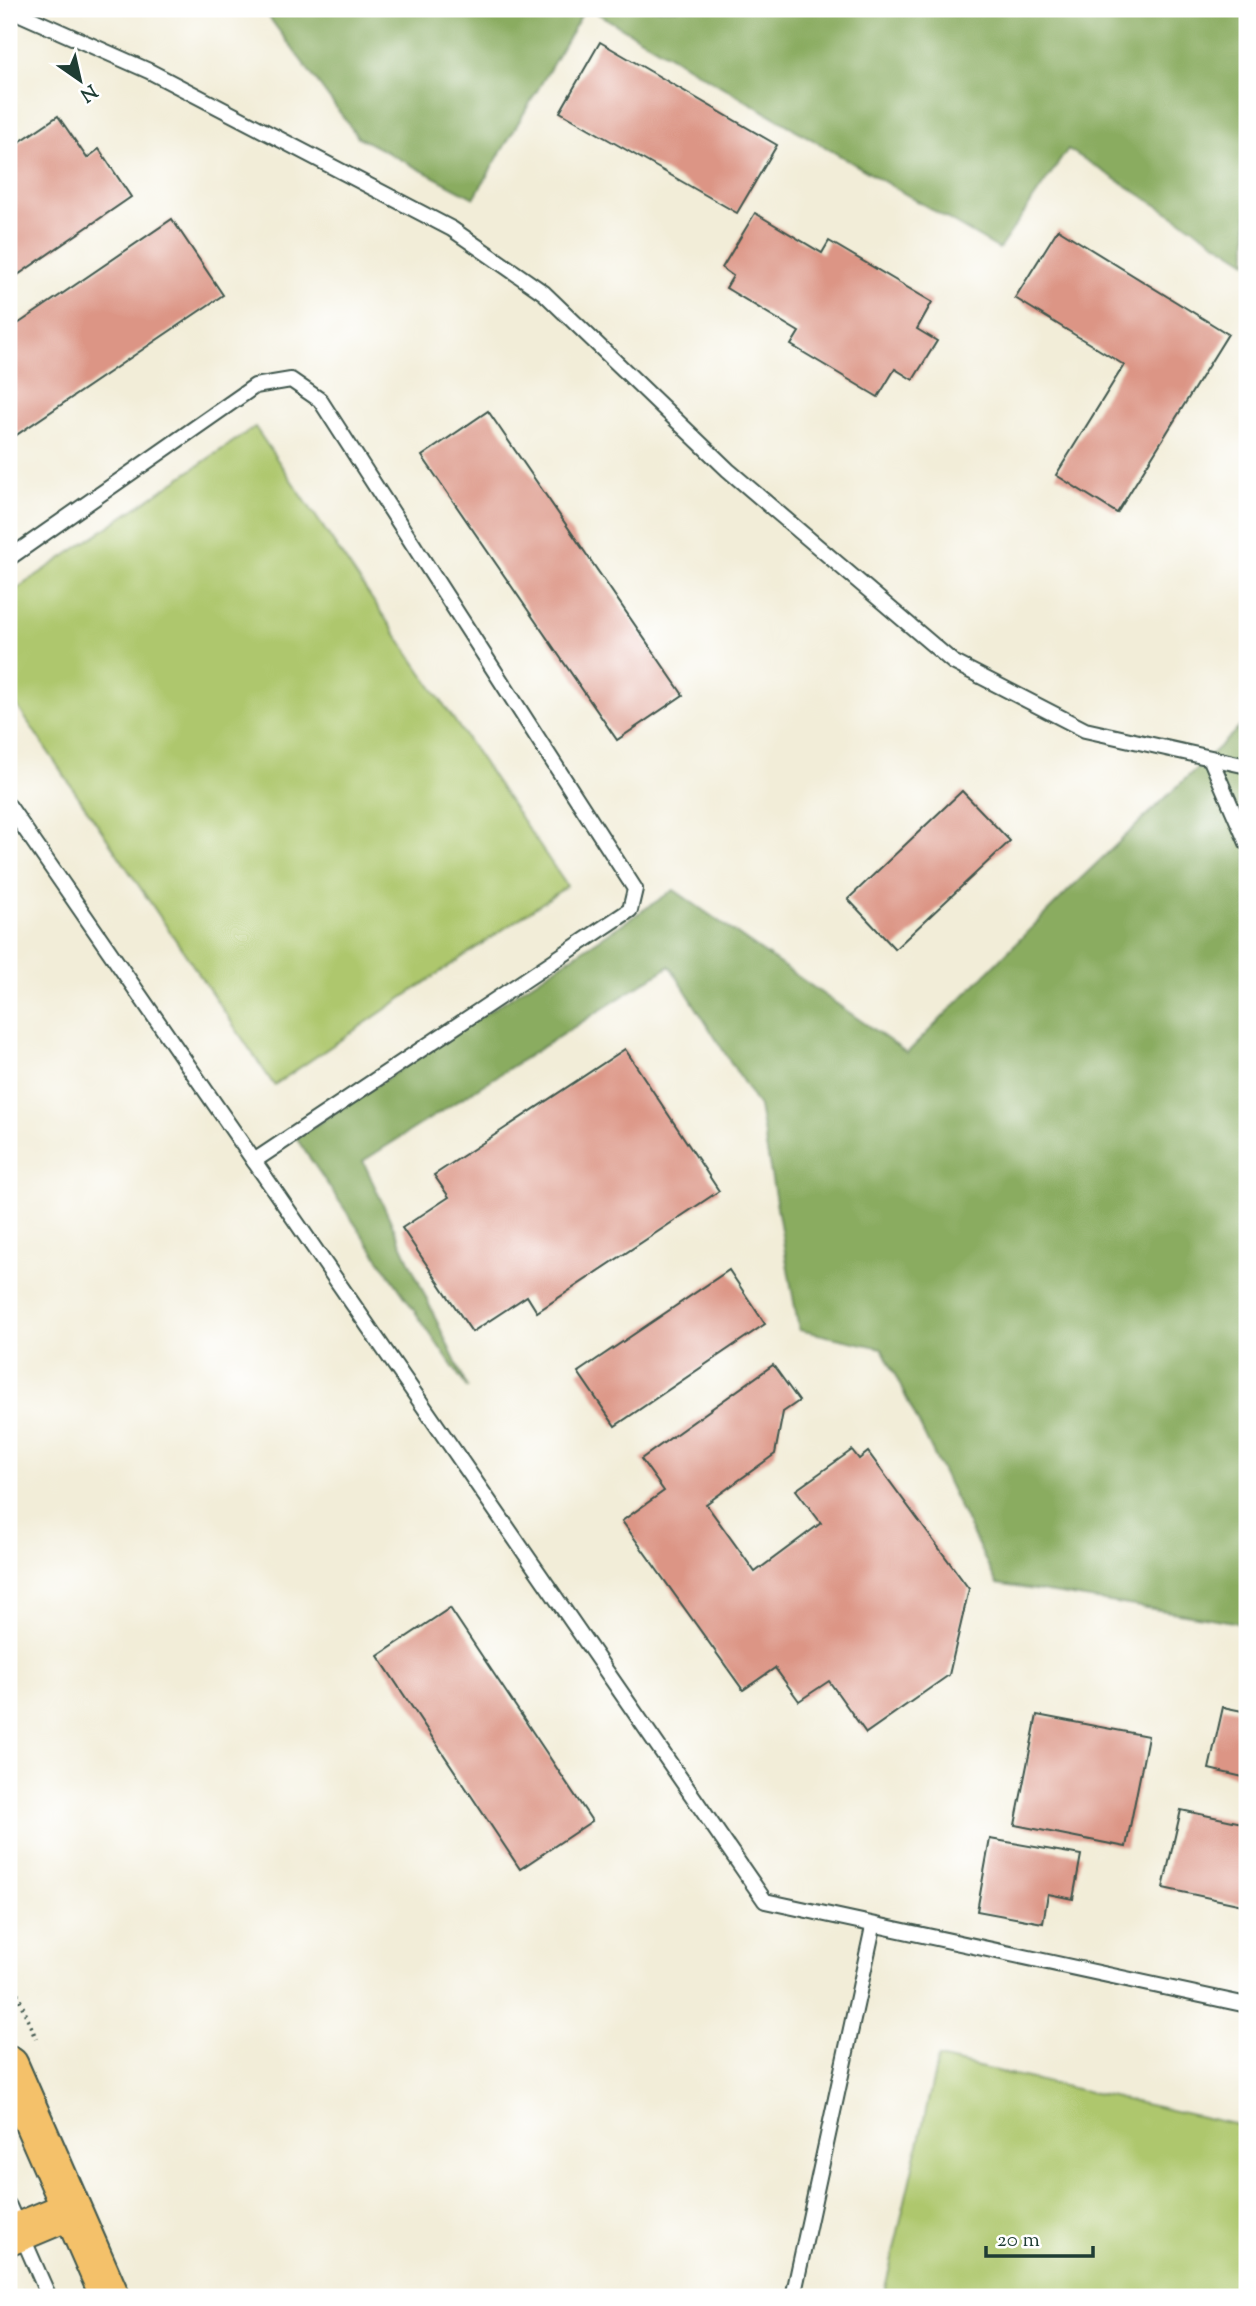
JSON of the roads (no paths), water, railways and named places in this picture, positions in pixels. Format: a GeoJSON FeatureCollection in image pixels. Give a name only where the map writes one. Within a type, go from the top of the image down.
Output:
{"type":"FeatureCollection","features":[{"type":"Feature","properties":{"kind":"main road"},"geometry":{"type":"LineString","coordinates":[[9,2066],[110,2297]]}},
{"type":"Feature","properties":{"kind":"main road"},"geometry":{"type":"LineString","coordinates":[[12,2224],[71,2210]]}},
{"type":"Feature","properties":{"kind":"lane"},"geometry":{"type":"LineString","coordinates":[[9,9],[149,71],[452,229],[534,286],[728,470],[953,662],[1085,730],[1247,766]]}},
{"type":"Feature","properties":{"kind":"lane"},"geometry":{"type":"LineString","coordinates":[[9,558],[255,386],[291,380],[320,400],[635,889],[630,909],[254,1161]]}},
{"type":"Feature","properties":{"kind":"lane"},"geometry":{"type":"LineString","coordinates":[[1211,760],[1247,843]]}},
{"type":"Feature","properties":{"kind":"lane"},"geometry":{"type":"LineString","coordinates":[[9,806],[765,1901],[873,1927],[1247,2005]]}},
{"type":"Feature","properties":{"kind":"lane"},"geometry":{"type":"LineString","coordinates":[[793,2297],[873,1927]]}},
{"type":"Feature","properties":{"kind":"lane"},"geometry":{"type":"LineString","coordinates":[[12,2224],[49,2297]]}}]}
